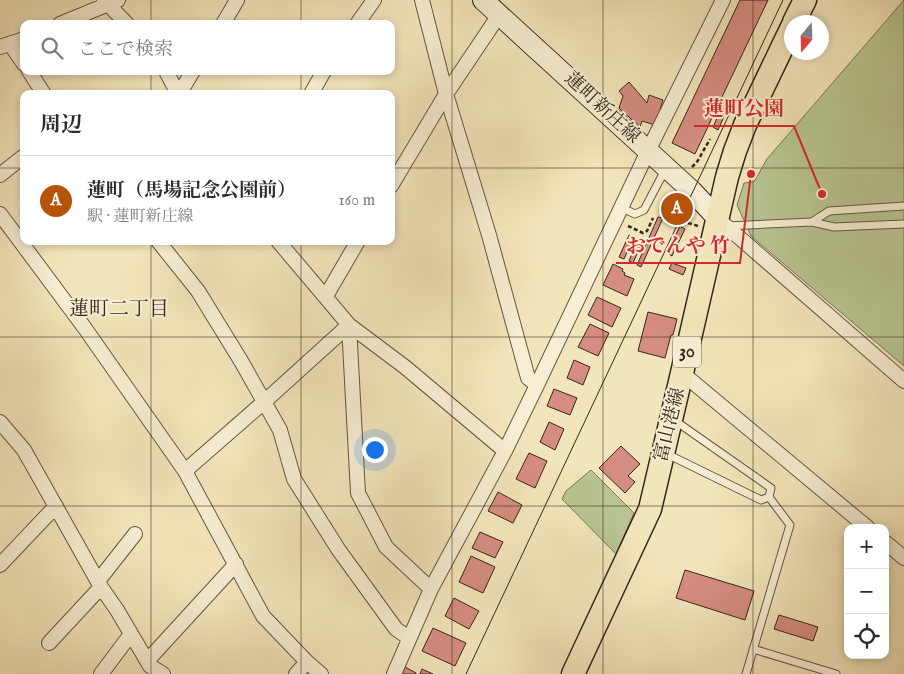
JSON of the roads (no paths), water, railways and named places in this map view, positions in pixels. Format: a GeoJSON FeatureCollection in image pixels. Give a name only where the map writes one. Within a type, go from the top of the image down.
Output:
{"type":"FeatureCollection","features":[{"type":"Feature","properties":{"kind":"main road"},"geometry":{"type":"LineString","coordinates":[[798,15],[805,0]]}},
{"type":"Feature","properties":{"kind":"main road","name":"蓮町新庄線"},"geometry":{"type":"LineString","coordinates":[[492,6],[692,191],[722,222]]}},
{"type":"Feature","properties":{"kind":"main road","name":"富山港線"},"geometry":{"type":"LineString","coordinates":[[573,674],[650,509],[682,373],[722,222],[727,177],[745,125],[784,45]]}},
{"type":"Feature","properties":{"kind":"street"},"geometry":{"type":"LineString","coordinates":[[226,20],[238,0]]}},
{"type":"Feature","properties":{"kind":"street"},"geometry":{"type":"LineString","coordinates":[[361,20],[374,0]]}},
{"type":"Feature","properties":{"kind":"street"},"geometry":{"type":"LineString","coordinates":[[422,0],[446,94],[489,235],[528,378],[538,385]]}},
{"type":"Feature","properties":{"kind":"street"},"geometry":{"type":"LineString","coordinates":[[394,674],[431,589],[538,385],[648,151],[723,0]]}},
{"type":"Feature","properties":{"kind":"street"},"geometry":{"type":"LineString","coordinates":[[69,20],[110,1],[124,20]]}},
{"type":"Feature","properties":{"kind":"street"},"geometry":{"type":"LineString","coordinates":[[395,179],[446,94],[492,6]]}},
{"type":"Feature","properties":{"kind":"street"},"geometry":{"type":"LineString","coordinates":[[20,40],[5,46],[20,60]]}},
{"type":"Feature","properties":{"kind":"street"},"geometry":{"type":"LineString","coordinates":[[32,75],[41,90]]}},
{"type":"Feature","properties":{"kind":"street"},"geometry":{"type":"LineString","coordinates":[[168,75],[176,90]]}},
{"type":"Feature","properties":{"kind":"street"},"geometry":{"type":"LineString","coordinates":[[181,90],[190,75]]}},
{"type":"Feature","properties":{"kind":"street"},"geometry":{"type":"LineString","coordinates":[[313,90],[322,75]]}},
{"type":"Feature","properties":{"kind":"street"},"geometry":{"type":"LineString","coordinates":[[0,175],[20,159]]}},
{"type":"Feature","properties":{"kind":"street"},"geometry":{"type":"LineString","coordinates":[[0,214],[20,241]]}},
{"type":"Feature","properties":{"kind":"street"},"geometry":{"type":"LineString","coordinates":[[722,222],[904,381]]}},
{"type":"Feature","properties":{"kind":"street"},"geometry":{"type":"LineString","coordinates":[[23,245],[84,327],[185,471],[263,616],[321,674]]}},
{"type":"Feature","properties":{"kind":"street"},"geometry":{"type":"LineString","coordinates":[[161,245],[198,292],[242,361],[280,430],[294,479],[338,549],[396,629],[409,638]]}},
{"type":"Feature","properties":{"kind":"street"},"geometry":{"type":"LineString","coordinates":[[281,245],[349,325],[406,367],[505,451]]}},
{"type":"Feature","properties":{"kind":"street"},"geometry":{"type":"LineString","coordinates":[[326,296],[356,245]]}},
{"type":"Feature","properties":{"kind":"street"},"geometry":{"type":"LineString","coordinates":[[185,471],[349,325]]}},
{"type":"Feature","properties":{"kind":"street"},"geometry":{"type":"LineString","coordinates":[[349,325],[358,493],[386,547],[431,589]]}},
{"type":"Feature","properties":{"kind":"street"},"geometry":{"type":"LineString","coordinates":[[682,373],[863,524]]}},
{"type":"Feature","properties":{"kind":"street"},"geometry":{"type":"LineString","coordinates":[[0,422],[24,450],[99,584],[132,634],[150,666],[162,674]]}},
{"type":"Feature","properties":{"kind":"street"},"geometry":{"type":"LineString","coordinates":[[0,565],[56,506]]}},
{"type":"Feature","properties":{"kind":"street"},"geometry":{"type":"LineString","coordinates":[[49,644],[99,584],[135,534]]}},
{"type":"Feature","properties":{"kind":"street"},"geometry":{"type":"LineString","coordinates":[[889,545],[904,558]]}},
{"type":"Feature","properties":{"kind":"street"},"geometry":{"type":"LineString","coordinates":[[147,661],[236,564]]}},
{"type":"Feature","properties":{"kind":"street"},"geometry":{"type":"LineString","coordinates":[[100,674],[132,634]]}},
{"type":"Feature","properties":{"kind":"street"},"geometry":{"type":"LineString","coordinates":[[296,674],[307,662]]}},
{"type":"Feature","properties":{"kind":"lane"},"geometry":{"type":"LineString","coordinates":[[622,208],[635,214],[644,210],[672,174]]}},
{"type":"Feature","properties":{"kind":"lane"},"geometry":{"type":"LineString","coordinates":[[812,222],[829,211],[904,206]]}},
{"type":"Feature","properties":{"kind":"lane"},"geometry":{"type":"LineString","coordinates":[[722,222],[812,222],[834,228],[904,224]]}},
{"type":"Feature","properties":{"kind":"lane"},"geometry":{"type":"LineString","coordinates":[[672,418],[771,488],[769,498],[790,525],[746,674]]}},
{"type":"Feature","properties":{"kind":"lane"},"geometry":{"type":"LineString","coordinates":[[663,452],[761,500],[769,498]]}},
{"type":"Feature","properties":{"kind":"lane"},"geometry":{"type":"LineString","coordinates":[[753,649],[836,674]]}},
{"type":"Feature","properties":{"kind":"tram line"},"geometry":{"type":"LineString","coordinates":[[466,674],[783,0]]}},
{"type":"Feature","properties":{"kind":"place","name":"おでんや 竹"},"geometry":{"type":"Point","coordinates":[751,174]}},
{"type":"Feature","properties":{"kind":"place","name":"蓮町公園"},"geometry":{"type":"Point","coordinates":[822,194]}},
{"type":"Feature","properties":{"kind":"place","name":"蓮町（馬場記念公園前）"},"geometry":{"type":"Point","coordinates":[677,209]}},
{"type":"Feature","properties":{"kind":"district","name":"蓮町二丁目"},"geometry":{"type":"Point","coordinates":[119,309]}}]}
